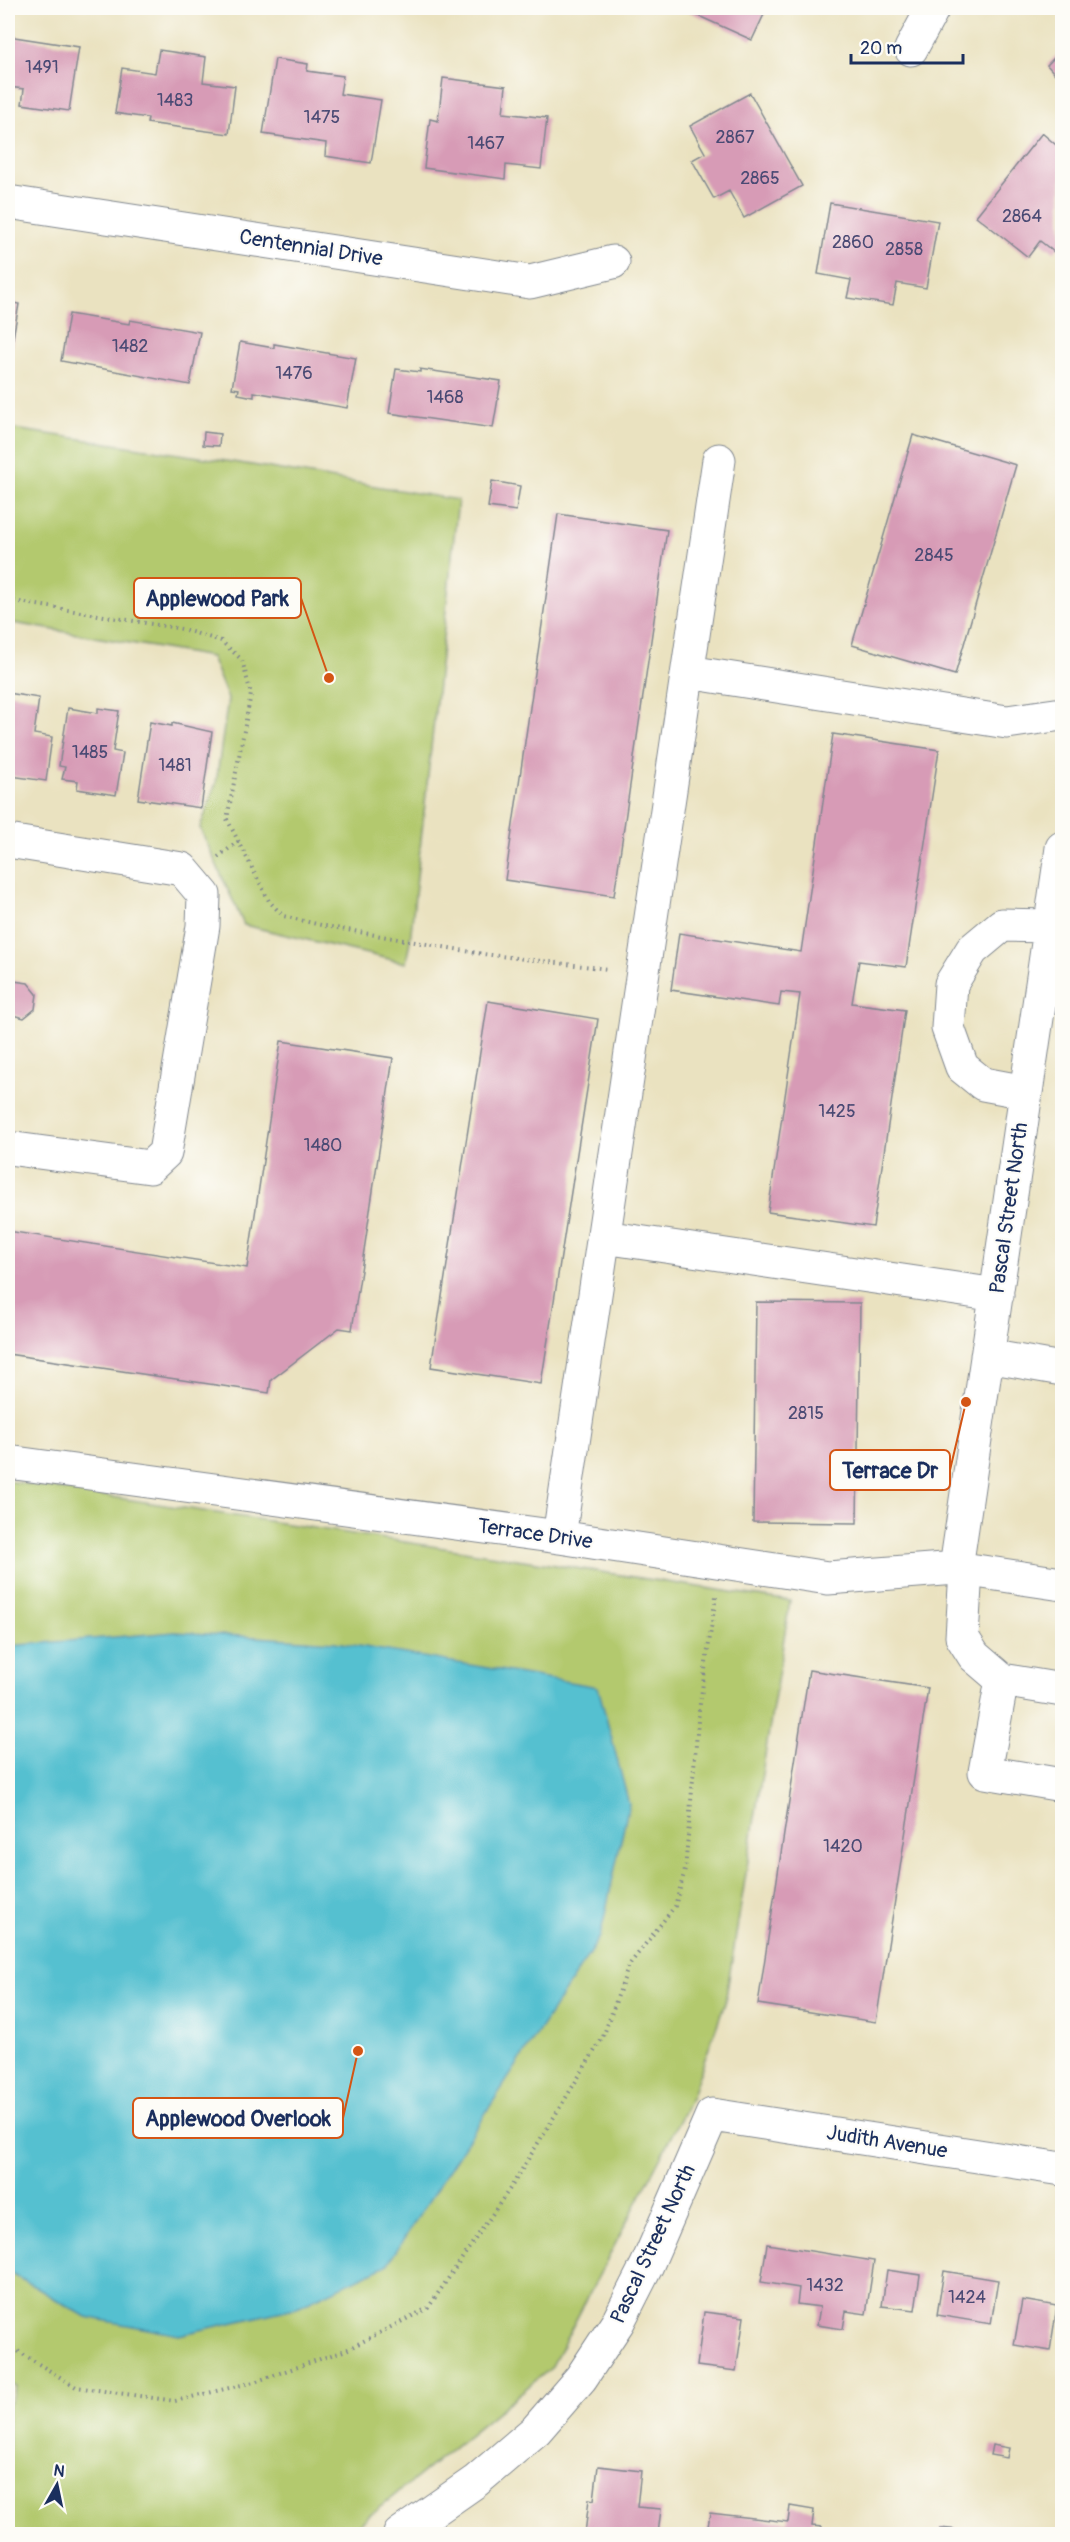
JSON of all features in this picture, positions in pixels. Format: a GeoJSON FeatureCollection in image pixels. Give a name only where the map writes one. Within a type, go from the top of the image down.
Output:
{"type":"FeatureCollection","features":[{"type":"Feature","properties":{"kind":"street"},"geometry":{"type":"LineString","coordinates":[[911,49],[933,8]]}},
{"type":"Feature","properties":{"kind":"street","name":"Centennial Drive"},"geometry":{"type":"LineString","coordinates":[[8,202],[530,282],[613,262]]}},
{"type":"Feature","properties":{"kind":"street"},"geometry":{"type":"LineString","coordinates":[[560,1537],[719,460]]}},
{"type":"Feature","properties":{"kind":"street"},"geometry":{"type":"LineString","coordinates":[[688,672],[1007,722],[1062,714]]}},
{"type":"Feature","properties":{"kind":"street"},"geometry":{"type":"LineString","coordinates":[[8,841],[183,869],[204,895],[203,926],[165,1153],[150,1167],[8,1148]]}},
{"type":"Feature","properties":{"kind":"street","name":"Pascal Street North"},"geometry":{"type":"LineString","coordinates":[[1002,1680],[974,1656],[962,1637],[961,1569],[987,1356],[1062,848]]}},
{"type":"Feature","properties":{"kind":"street"},"geometry":{"type":"LineString","coordinates":[[1026,1092],[983,1084],[962,1067],[948,1028],[951,984],[972,950],[1002,925],[1051,926]]}},
{"type":"Feature","properties":{"kind":"street"},"geometry":{"type":"LineString","coordinates":[[604,1238],[997,1295]]}},
{"type":"Feature","properties":{"kind":"street"},"geometry":{"type":"LineString","coordinates":[[987,1356],[1062,1370]]}},
{"type":"Feature","properties":{"kind":"street","name":"Terrace Drive"},"geometry":{"type":"LineString","coordinates":[[8,1462],[560,1537],[828,1578],[961,1569],[1062,1584]]}},
{"type":"Feature","properties":{"kind":"street"},"geometry":{"type":"LineString","coordinates":[[1062,1690],[1002,1680],[985,1772],[1062,1785]]}},
{"type":"Feature","properties":{"kind":"street","name":"Pascal Street North"},"geometry":{"type":"LineString","coordinates":[[400,2535],[476,2481],[536,2430],[581,2378],[618,2322],[647,2265],[712,2115]]}},
{"type":"Feature","properties":{"kind":"street","name":"Judith Avenue"},"geometry":{"type":"LineString","coordinates":[[712,2115],[1062,2169]]}},
{"type":"Feature","properties":{"kind":"path"},"geometry":{"type":"LineString","coordinates":[[8,600],[182,629],[221,641],[242,660],[251,694],[227,819],[269,901],[283,916],[325,926],[483,954],[644,973]]}},
{"type":"Feature","properties":{"kind":"path"},"geometry":{"type":"LineString","coordinates":[[8,2344],[76,2387],[175,2401],[254,2382],[346,2350],[428,2308],[513,2184],[603,2037],[630,1965],[675,1906],[686,1870],[699,1710],[717,1594]]}},
{"type":"Feature","properties":{"kind":"green space"},"geometry":{"type":"Polygon","coordinates":[[[8,428],[252,465],[458,500],[406,963],[244,925],[200,828],[216,783],[228,699],[211,657],[8,622],[8,428]]]}},
{"type":"Feature","properties":{"kind":"green space"},"geometry":{"type":"Polygon","coordinates":[[[8,1481],[790,1601],[725,2003],[691,2098],[551,2368],[347,2534],[8,2534],[8,2406],[16,2387],[8,2383],[8,1481]]]}},
{"type":"Feature","properties":{"kind":"water"},"geometry":{"type":"Polygon","coordinates":[[[175,1632],[335,1642],[598,1687],[629,1804],[600,1937],[387,2265],[295,2308],[179,2335],[86,2317],[8,2271],[8,1646],[175,1632]]]}},
{"type":"Feature","properties":{"kind":"building"},"geometry":{"type":"Polygon","coordinates":[[[681,8],[767,8],[752,40],[681,8]]]}},
{"type":"Feature","properties":{"kind":"building"},"geometry":{"type":"Polygon","coordinates":[[[8,36],[79,47],[69,111],[22,104],[24,89],[8,87],[8,36]]]}},
{"type":"Feature","properties":{"kind":"building"},"geometry":{"type":"Polygon","coordinates":[[[159,50],[206,57],[203,82],[235,86],[229,134],[147,123],[148,118],[115,113],[122,68],[155,73],[159,50]]]}},
{"type":"Feature","properties":{"kind":"building"},"geometry":{"type":"Polygon","coordinates":[[[1062,50],[1062,82],[1047,65],[1062,50]]]}},
{"type":"Feature","properties":{"kind":"building"},"geometry":{"type":"Polygon","coordinates":[[[275,59],[308,64],[307,71],[343,76],[340,94],[381,100],[371,163],[325,156],[326,143],[263,134],[275,59]]]}},
{"type":"Feature","properties":{"kind":"building"},"geometry":{"type":"Polygon","coordinates":[[[443,78],[506,86],[503,113],[547,118],[541,169],[506,165],[505,179],[424,168],[430,119],[438,121],[443,78]]]}},
{"type":"Feature","properties":{"kind":"building"},"geometry":{"type":"Polygon","coordinates":[[[750,93],[802,186],[744,218],[729,191],[714,199],[692,160],[705,153],[690,126],[750,93]]]}},
{"type":"Feature","properties":{"kind":"building"},"geometry":{"type":"Polygon","coordinates":[[[1042,133],[1062,150],[1062,243],[1054,252],[1040,241],[1028,257],[976,216],[1042,133]]]}},
{"type":"Feature","properties":{"kind":"building"},"geometry":{"type":"Polygon","coordinates":[[[830,203],[938,221],[926,288],[897,283],[893,305],[847,298],[851,280],[818,274],[830,203]]]}},
{"type":"Feature","properties":{"kind":"building"},"geometry":{"type":"Polygon","coordinates":[[[8,302],[19,304],[10,355],[8,355],[8,302]]]}},
{"type":"Feature","properties":{"kind":"building"},"geometry":{"type":"Polygon","coordinates":[[[69,314],[129,324],[130,320],[200,332],[190,385],[61,361],[69,314]]]}},
{"type":"Feature","properties":{"kind":"building"},"geometry":{"type":"Polygon","coordinates":[[[240,342],[274,348],[274,344],[356,358],[347,408],[254,392],[254,397],[238,394],[239,389],[232,388],[240,342]]]}},
{"type":"Feature","properties":{"kind":"building"},"geometry":{"type":"Polygon","coordinates":[[[396,369],[420,372],[420,369],[501,381],[493,428],[389,413],[396,369]]]}},
{"type":"Feature","properties":{"kind":"building"},"geometry":{"type":"Polygon","coordinates":[[[204,432],[220,434],[219,446],[203,445],[204,432]]]}},
{"type":"Feature","properties":{"kind":"building"},"geometry":{"type":"Polygon","coordinates":[[[913,435],[1016,465],[955,675],[852,645],[913,435]]]}},
{"type":"Feature","properties":{"kind":"building"},"geometry":{"type":"Polygon","coordinates":[[[492,481],[520,486],[516,511],[488,507],[492,481]]]}},
{"type":"Feature","properties":{"kind":"building"},"geometry":{"type":"Polygon","coordinates":[[[558,514],[667,530],[614,896],[505,880],[558,514]]]}},
{"type":"Feature","properties":{"kind":"building"},"geometry":{"type":"Polygon","coordinates":[[[8,693],[39,698],[34,734],[52,737],[46,781],[11,776],[8,778],[8,693]]]}},
{"type":"Feature","properties":{"kind":"building"},"geometry":{"type":"Polygon","coordinates":[[[68,708],[98,713],[98,708],[119,711],[113,751],[123,753],[116,795],[77,789],[78,781],[62,779],[65,767],[59,766],[68,708]]]}},
{"type":"Feature","properties":{"kind":"building"},"geometry":{"type":"Polygon","coordinates":[[[150,722],[172,726],[172,723],[212,732],[201,808],[138,799],[150,722]]]}},
{"type":"Feature","properties":{"kind":"building"},"geometry":{"type":"Polygon","coordinates":[[[833,734],[939,750],[906,967],[859,961],[852,1003],[905,1010],[873,1227],[768,1212],[800,994],[781,992],[779,1006],[671,990],[679,933],[801,952],[833,734]]]}},
{"type":"Feature","properties":{"kind":"building"},"geometry":{"type":"Polygon","coordinates":[[[14,981],[28,983],[37,994],[35,1009],[24,1018],[8,1014],[8,986],[14,981]]]}},
{"type":"Feature","properties":{"kind":"building"},"geometry":{"type":"Polygon","coordinates":[[[488,1001],[598,1019],[541,1384],[431,1367],[488,1001]]]}},
{"type":"Feature","properties":{"kind":"building"},"geometry":{"type":"Polygon","coordinates":[[[281,1041],[393,1058],[352,1330],[339,1328],[271,1380],[269,1393],[8,1354],[8,1231],[247,1268],[281,1041]]]}},
{"type":"Feature","properties":{"kind":"building"},"geometry":{"type":"Polygon","coordinates":[[[756,1302],[860,1303],[857,1523],[753,1522],[756,1302]]]}},
{"type":"Feature","properties":{"kind":"building"},"geometry":{"type":"Polygon","coordinates":[[[809,1670],[928,1688],[876,2022],[758,2004],[809,1670]]]}},
{"type":"Feature","properties":{"kind":"building"},"geometry":{"type":"Polygon","coordinates":[[[767,2244],[874,2261],[866,2314],[846,2311],[843,2329],[817,2325],[820,2307],[797,2304],[799,2288],[761,2282],[767,2244]]]}},
{"type":"Feature","properties":{"kind":"building"},"geometry":{"type":"Polygon","coordinates":[[[887,2270],[920,2275],[915,2310],[882,2306],[887,2270]]]}},
{"type":"Feature","properties":{"kind":"building"},"geometry":{"type":"Polygon","coordinates":[[[944,2271],[998,2280],[991,2324],[937,2315],[944,2271]]]}},
{"type":"Feature","properties":{"kind":"building"},"geometry":{"type":"Polygon","coordinates":[[[1022,2300],[1057,2306],[1050,2351],[1014,2345],[1022,2300]]]}},
{"type":"Feature","properties":{"kind":"building"},"geometry":{"type":"Polygon","coordinates":[[[704,2312],[744,2317],[736,2371],[697,2366],[704,2312]]]}},
{"type":"Feature","properties":{"kind":"building"},"geometry":{"type":"Polygon","coordinates":[[[992,2445],[1009,2448],[1007,2458],[990,2455],[992,2445]]]}},
{"type":"Feature","properties":{"kind":"building"},"geometry":{"type":"Polygon","coordinates":[[[598,2466],[641,2471],[637,2507],[661,2509],[658,2534],[585,2534],[589,2499],[594,2500],[598,2466]]]}},
{"type":"Feature","properties":{"kind":"building"},"geometry":{"type":"Polygon","coordinates":[[[790,2506],[814,2510],[812,2526],[822,2527],[821,2534],[707,2534],[710,2513],[788,2522],[790,2506]]]}},
{"type":"Feature","properties":{"kind":"building"},"geometry":{"type":"Polygon","coordinates":[[[940,2528],[967,2531],[966,2534],[939,2534],[940,2528]]]}},
{"type":"Feature","properties":{"kind":"place","name":"Applewood Park"},"geometry":{"type":"Point","coordinates":[329,678]}},
{"type":"Feature","properties":{"kind":"place","name":"Terrace Dr"},"geometry":{"type":"Point","coordinates":[966,1402]}},
{"type":"Feature","properties":{"kind":"place","name":"Applewood Overlook"},"geometry":{"type":"Point","coordinates":[358,2051]}}]}
